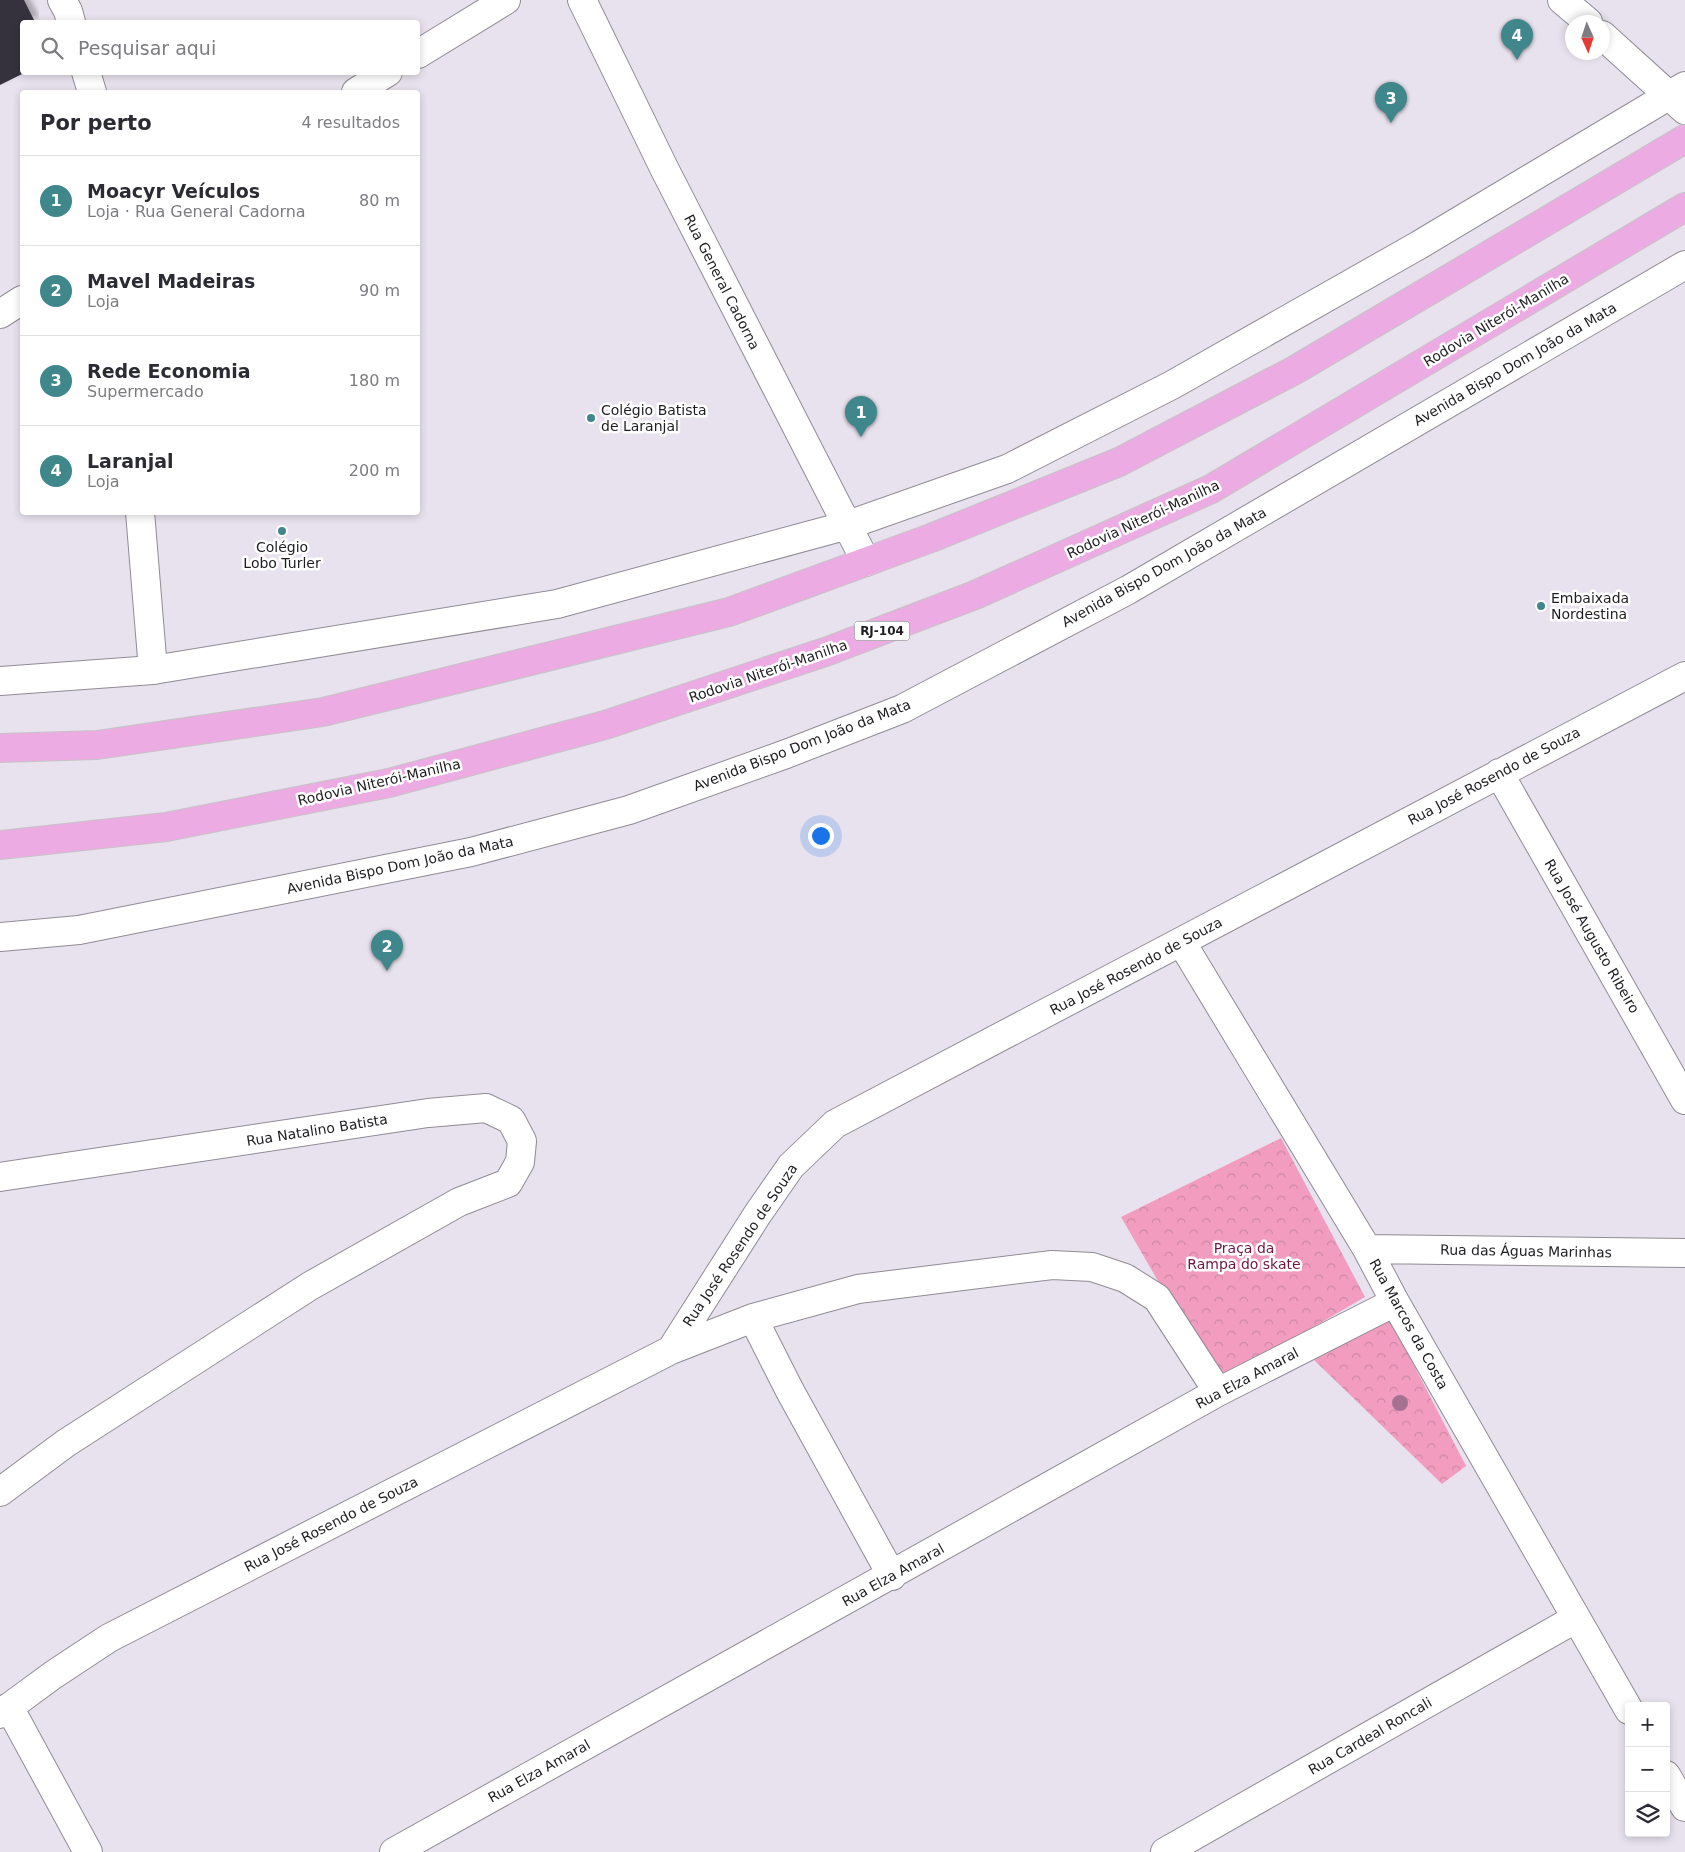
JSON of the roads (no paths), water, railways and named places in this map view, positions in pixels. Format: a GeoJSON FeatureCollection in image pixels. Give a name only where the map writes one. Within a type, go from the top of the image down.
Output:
{"type":"FeatureCollection","features":[{"type":"Feature","properties":{"kind":"highway"},"geometry":{"type":"LineString","coordinates":[[0,748],[97,745],[323,712],[729,612],[931,538],[1119,462],[1295,370],[1685,139]]}},
{"type":"Feature","properties":{"kind":"highway","name":"Rodovia Niterói-Manilha"},"geometry":{"type":"LineString","coordinates":[[0,845],[166,826],[389,783],[605,725],[828,651],[975,596],[1211,489],[1685,208]]}},
{"type":"Feature","properties":{"kind":"street"},"geometry":{"type":"LineString","coordinates":[[62,0],[70,20]]}},
{"type":"Feature","properties":{"kind":"street"},"geometry":{"type":"LineString","coordinates":[[420,53],[506,0]]}},
{"type":"Feature","properties":{"kind":"street","name":"Rua General Cadorna"},"geometry":{"type":"LineString","coordinates":[[582,0],[665,170],[866,562]]}},
{"type":"Feature","properties":{"kind":"street"},"geometry":{"type":"LineString","coordinates":[[1562,0],[1580,15]]}},
{"type":"Feature","properties":{"kind":"street"},"geometry":{"type":"LineString","coordinates":[[0,680],[153,670],[556,604],[848,525],[1007,469],[1172,384],[1680,97],[1610,41]]}},
{"type":"Feature","properties":{"kind":"street"},"geometry":{"type":"LineString","coordinates":[[87,75],[91,90]]}},
{"type":"Feature","properties":{"kind":"street"},"geometry":{"type":"LineString","coordinates":[[359,90],[383,75]]}},
{"type":"Feature","properties":{"kind":"street","name":"Avenida Bispo Dom João da Mata"},"geometry":{"type":"LineString","coordinates":[[0,937],[79,930],[471,852],[629,810],[786,754],[902,709],[1128,590],[1685,265]]}},
{"type":"Feature","properties":{"kind":"street"},"geometry":{"type":"LineString","coordinates":[[0,314],[20,301]]}},
{"type":"Feature","properties":{"kind":"street"},"geometry":{"type":"LineString","coordinates":[[140,515],[153,670]]}},
{"type":"Feature","properties":{"kind":"street","name":"Rua José Rosendo de Souza"},"geometry":{"type":"LineString","coordinates":[[671,1350],[757,1215],[791,1166],[835,1124],[1182,943],[1499,773],[1685,676]]}},
{"type":"Feature","properties":{"kind":"street","name":"Rua José Augusto Ribeiro"},"geometry":{"type":"LineString","coordinates":[[1499,773],[1685,1100]]}},
{"type":"Feature","properties":{"kind":"street","name":"Rua Marcos da Costa"},"geometry":{"type":"LineString","coordinates":[[1182,943],[1367,1249],[1395,1302],[1575,1619],[1625,1703]]}},
{"type":"Feature","properties":{"kind":"street","name":"Rua Natalino Batista"},"geometry":{"type":"LineString","coordinates":[[0,1177],[428,1113],[486,1108],[511,1120],[522,1140],[520,1162],[508,1183],[459,1202],[310,1286],[66,1443],[0,1492]]}},
{"type":"Feature","properties":{"kind":"street","name":"Rua das Águas Marinhas"},"geometry":{"type":"LineString","coordinates":[[1367,1249],[1685,1253]]}},
{"type":"Feature","properties":{"kind":"street","name":"Rua José Rosendo de Souza"},"geometry":{"type":"LineString","coordinates":[[5,1711],[53,1674],[109,1638],[671,1350],[753,1318],[858,1289],[1052,1265],[1092,1267],[1124,1278],[1156,1298],[1218,1392]]}},
{"type":"Feature","properties":{"kind":"street","name":"Rua Elza Amaral"},"geometry":{"type":"LineString","coordinates":[[394,1852],[892,1576],[1218,1392],[1395,1302]]}},
{"type":"Feature","properties":{"kind":"street"},"geometry":{"type":"LineString","coordinates":[[753,1318],[794,1399],[892,1576]]}},
{"type":"Feature","properties":{"kind":"street","name":"Rua Cardeal Roncali"},"geometry":{"type":"LineString","coordinates":[[1165,1852],[1575,1619]]}},
{"type":"Feature","properties":{"kind":"street"},"geometry":{"type":"LineString","coordinates":[[5,1711],[88,1852]]}},
{"type":"Feature","properties":{"kind":"street"},"geometry":{"type":"LineString","coordinates":[[1670,1781],[1685,1807]]}},
{"type":"Feature","properties":{"kind":"place","name":"Laranjal"},"geometry":{"type":"Point","coordinates":[1517,60]}},
{"type":"Feature","properties":{"kind":"place","name":"Rede Economia"},"geometry":{"type":"Point","coordinates":[1391,123]}},
{"type":"Feature","properties":{"kind":"place","name":"Colégio Batista de Laranjal"},"geometry":{"type":"Point","coordinates":[591,418]}},
{"type":"Feature","properties":{"kind":"place","name":"Moacyr Veículos"},"geometry":{"type":"Point","coordinates":[861,437]}},
{"type":"Feature","properties":{"kind":"place","name":"Colégio Lobo Turler"},"geometry":{"type":"Point","coordinates":[282,531]}},
{"type":"Feature","properties":{"kind":"place","name":"Embaixada Nordestina"},"geometry":{"type":"Point","coordinates":[1541,606]}},
{"type":"Feature","properties":{"kind":"place","name":"Mavel Madeiras"},"geometry":{"type":"Point","coordinates":[387,971]}},
{"type":"Feature","properties":{"kind":"park label","name":"Praça da Rampa do skate"},"geometry":{"type":"Point","coordinates":[1244,1256]}}]}
